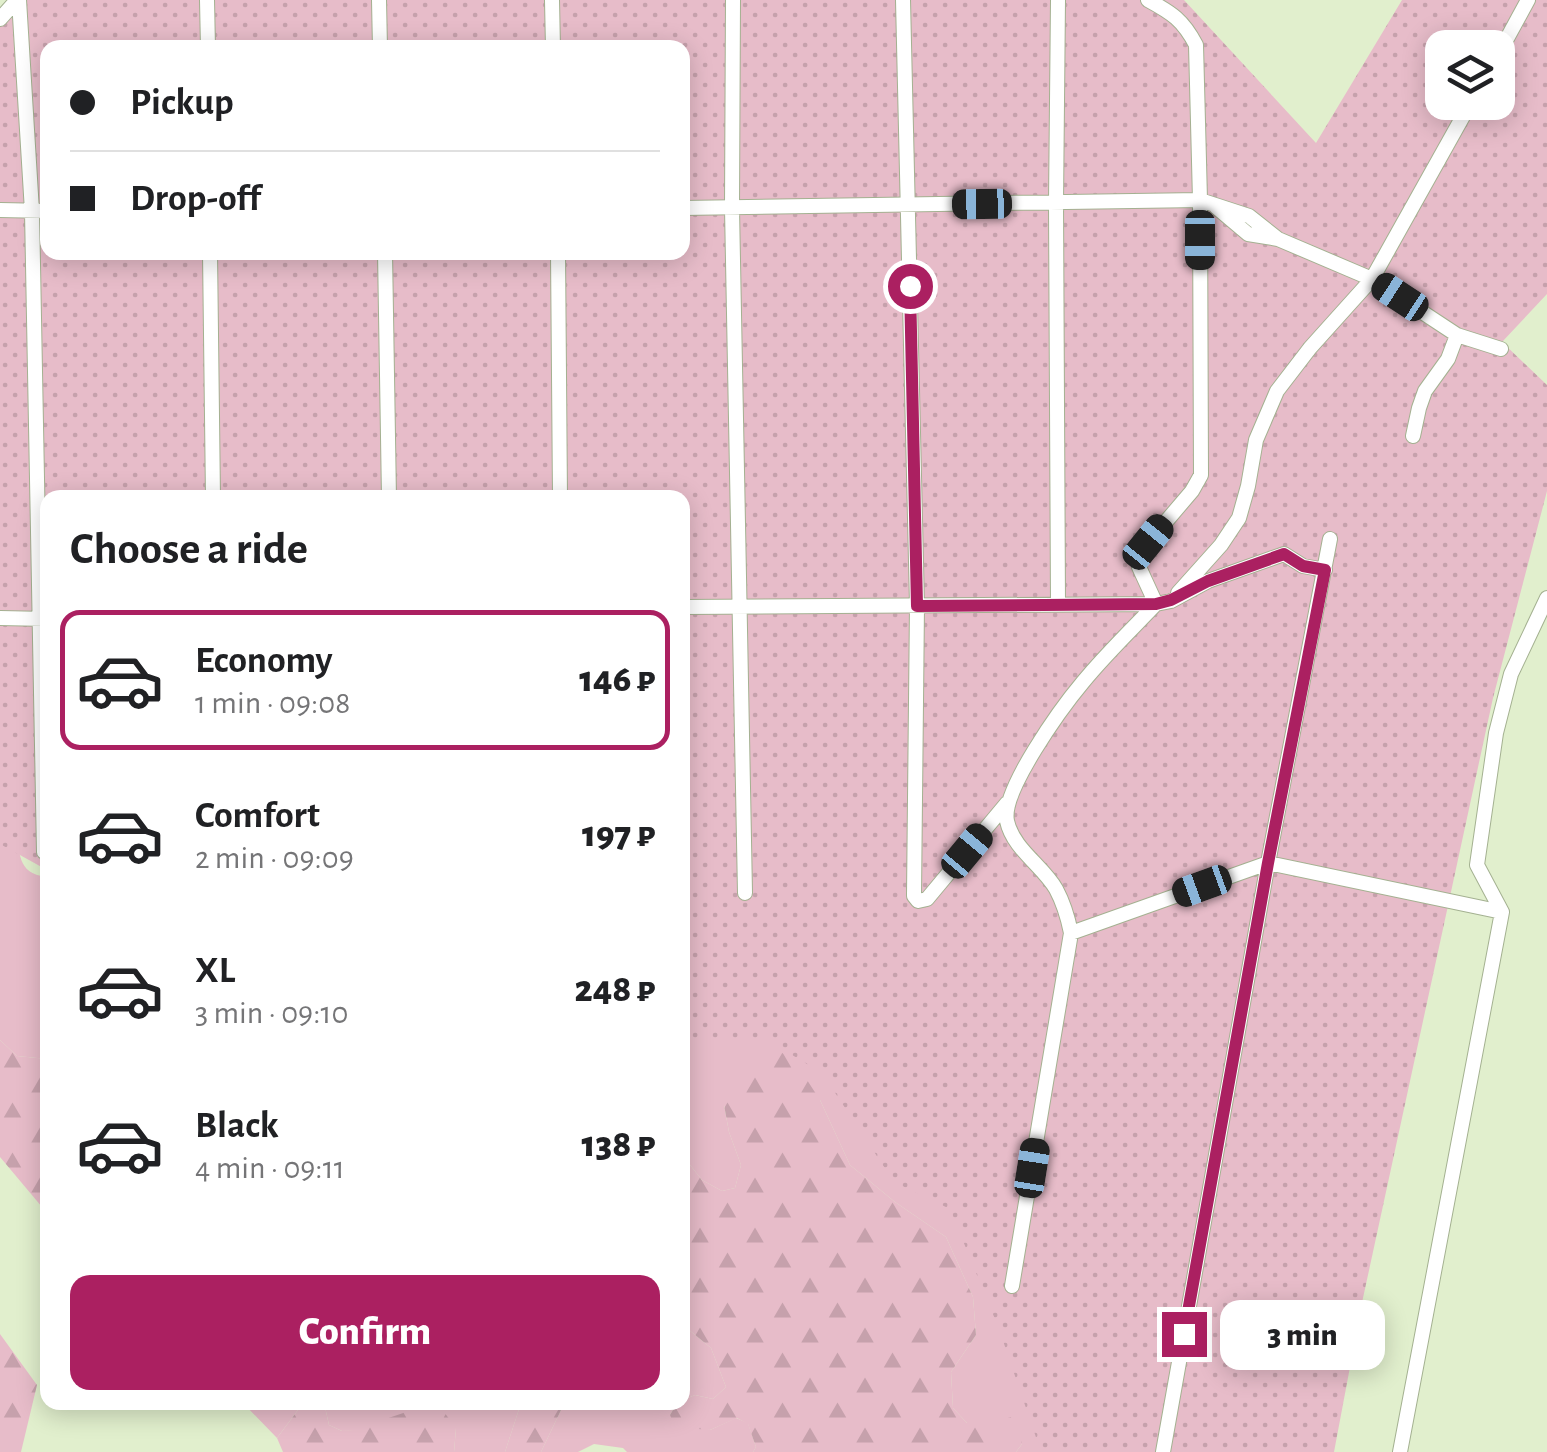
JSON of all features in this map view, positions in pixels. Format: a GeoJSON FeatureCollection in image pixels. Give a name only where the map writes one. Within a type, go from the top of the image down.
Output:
{"type":"FeatureCollection","features":[{"type":"Feature","properties":{"kind":"street"},"geometry":{"type":"LineString","coordinates":[[0,19],[18,0]]}},
{"type":"Feature","properties":{"kind":"street"},"geometry":{"type":"LineString","coordinates":[[0,210],[40,211],[18,0]]}},
{"type":"Feature","properties":{"kind":"street"},"geometry":{"type":"LineString","coordinates":[[207,0],[208,40]]}},
{"type":"Feature","properties":{"kind":"street"},"geometry":{"type":"LineString","coordinates":[[379,0],[380,40]]}},
{"type":"Feature","properties":{"kind":"street"},"geometry":{"type":"LineString","coordinates":[[552,0],[553,40]]}},
{"type":"Feature","properties":{"kind":"street"},"geometry":{"type":"LineString","coordinates":[[732,0],[732,208],[745,893]]}},
{"type":"Feature","properties":{"kind":"street"},"geometry":{"type":"LineString","coordinates":[[903,0],[917,606],[914,896],[918,901],[927,899],[1007,803],[1018,776],[1081,684],[1221,545],[1239,518],[1256,440],[1277,391],[1372,279],[1461,120]]}},
{"type":"Feature","properties":{"kind":"street"},"geometry":{"type":"LineString","coordinates":[[1058,0],[1058,604]]}},
{"type":"Feature","properties":{"kind":"street"},"geometry":{"type":"LineString","coordinates":[[1148,0],[1177,16],[1196,45],[1200,200],[1201,475],[1140,552],[1140,567],[1163,602]]}},
{"type":"Feature","properties":{"kind":"street"},"geometry":{"type":"LineString","coordinates":[[1512,30],[1528,0]]}},
{"type":"Feature","properties":{"kind":"street"},"geometry":{"type":"LineString","coordinates":[[690,208],[1200,200],[1249,216],[1278,239],[1372,279],[1458,334],[1501,349]]}},
{"type":"Feature","properties":{"kind":"street"},"geometry":{"type":"LineString","coordinates":[[40,260],[42,490]]}},
{"type":"Feature","properties":{"kind":"street"},"geometry":{"type":"LineString","coordinates":[[210,260],[213,490]]}},
{"type":"Feature","properties":{"kind":"street"},"geometry":{"type":"LineString","coordinates":[[385,260],[389,490]]}},
{"type":"Feature","properties":{"kind":"street"},"geometry":{"type":"LineString","coordinates":[[558,260],[560,490]]}},
{"type":"Feature","properties":{"kind":"street"},"geometry":{"type":"LineString","coordinates":[[1413,436],[1426,391],[1448,359],[1458,334]]}},
{"type":"Feature","properties":{"kind":"street"},"geometry":{"type":"LineString","coordinates":[[1163,1452],[1330,539]]}},
{"type":"Feature","properties":{"kind":"street"},"geometry":{"type":"LineString","coordinates":[[690,607],[1163,602],[1284,554],[1303,566],[1325,570]]}},
{"type":"Feature","properties":{"kind":"street"},"geometry":{"type":"LineString","coordinates":[[1400,1452],[1502,912],[1477,865],[1496,732],[1511,674],[1547,598]]}},
{"type":"Feature","properties":{"kind":"street"},"geometry":{"type":"LineString","coordinates":[[0,618],[40,619]]}},
{"type":"Feature","properties":{"kind":"street"},"geometry":{"type":"LineString","coordinates":[[1007,803],[1011,830],[1056,888],[1071,933],[1012,1286]]}},
{"type":"Feature","properties":{"kind":"street"},"geometry":{"type":"LineString","coordinates":[[1071,933],[1268,863],[1502,912]]}},
{"type":"Feature","properties":{"kind":"green space"},"geometry":{"type":"Polygon","coordinates":[[[8,0],[1184,0],[1316,143],[1402,0],[1547,0],[1547,294],[1502,342],[1547,385],[1547,491],[1493,698],[1363,1298],[1334,1452],[1041,1452],[999,1329],[950,1209],[894,1182],[822,1073],[764,1038],[690,1041],[690,490],[40,490],[40,866],[0,844],[0,9],[8,0]]]}},
{"type":"Feature","properties":{"kind":"green space"},"geometry":{"type":"Polygon","coordinates":[[[0,816],[11,829],[25,866],[40,876],[40,1058],[17,1056],[0,1040],[0,816]]]}},
{"type":"Feature","properties":{"kind":"green space"},"geometry":{"type":"Polygon","coordinates":[[[690,993],[823,996],[1105,1452],[1016,1452],[1022,1444],[991,1423],[967,1423],[953,1408],[951,1372],[976,1335],[973,1297],[946,1237],[850,1165],[820,1100],[724,1105],[741,1165],[735,1188],[722,1191],[702,1180],[690,1165],[690,993]]]}},
{"type":"Feature","properties":{"kind":"green space"},"geometry":{"type":"Polygon","coordinates":[[[0,1040],[17,1056],[40,1058],[40,1205],[0,1157],[0,1040]]]}},
{"type":"Feature","properties":{"kind":"green space"},"geometry":{"type":"Polygon","coordinates":[[[779,1051],[794,1060],[820,1100],[850,1165],[946,1237],[973,1297],[976,1335],[951,1372],[953,1408],[967,1423],[991,1423],[1011,1417],[1021,1426],[1022,1444],[1016,1452],[753,1452],[756,1447],[748,1424],[737,1418],[710,1430],[675,1427],[670,1415],[673,1410],[690,1410],[690,1397],[713,1399],[726,1387],[711,1348],[690,1331],[690,1165],[702,1180],[722,1191],[735,1188],[741,1165],[724,1105],[740,1073],[755,1055],[779,1051]]]}},
{"type":"Feature","properties":{"kind":"green space"},"geometry":{"type":"Polygon","coordinates":[[[690,1331],[711,1348],[726,1387],[713,1399],[690,1397],[690,1331]]]}},
{"type":"Feature","properties":{"kind":"green space"},"geometry":{"type":"Polygon","coordinates":[[[0,1334],[37,1385],[21,1452],[0,1452],[0,1334]]]}},
{"type":"Feature","properties":{"kind":"green space"},"geometry":{"type":"Polygon","coordinates":[[[250,1410],[298,1410],[277,1438],[250,1410]]]}},
{"type":"Feature","properties":{"kind":"green space"},"geometry":{"type":"Polygon","coordinates":[[[298,1410],[326,1410],[329,1425],[342,1431],[412,1410],[442,1410],[456,1428],[454,1452],[283,1452],[277,1438],[298,1410]]]}},
{"type":"Feature","properties":{"kind":"green space"},"geometry":{"type":"Polygon","coordinates":[[[326,1410],[519,1410],[505,1452],[454,1452],[456,1428],[342,1431],[329,1425],[326,1410]]]}},
{"type":"Feature","properties":{"kind":"green space"},"geometry":{"type":"Polygon","coordinates":[[[519,1410],[561,1410],[541,1452],[505,1452],[519,1410]]]}},
{"type":"Feature","properties":{"kind":"green space"},"geometry":{"type":"Polygon","coordinates":[[[561,1410],[673,1410],[670,1415],[710,1430],[736,1418],[748,1423],[756,1447],[753,1452],[627,1452],[594,1444],[578,1452],[541,1452],[561,1410]]]}},
{"type":"Feature","properties":{"kind":"route"},"geometry":{"type":"LineString","coordinates":[[910,286],[917,606],[1156,604],[1284,554],[1303,566],[1325,570],[1184,1334]]}}]}
